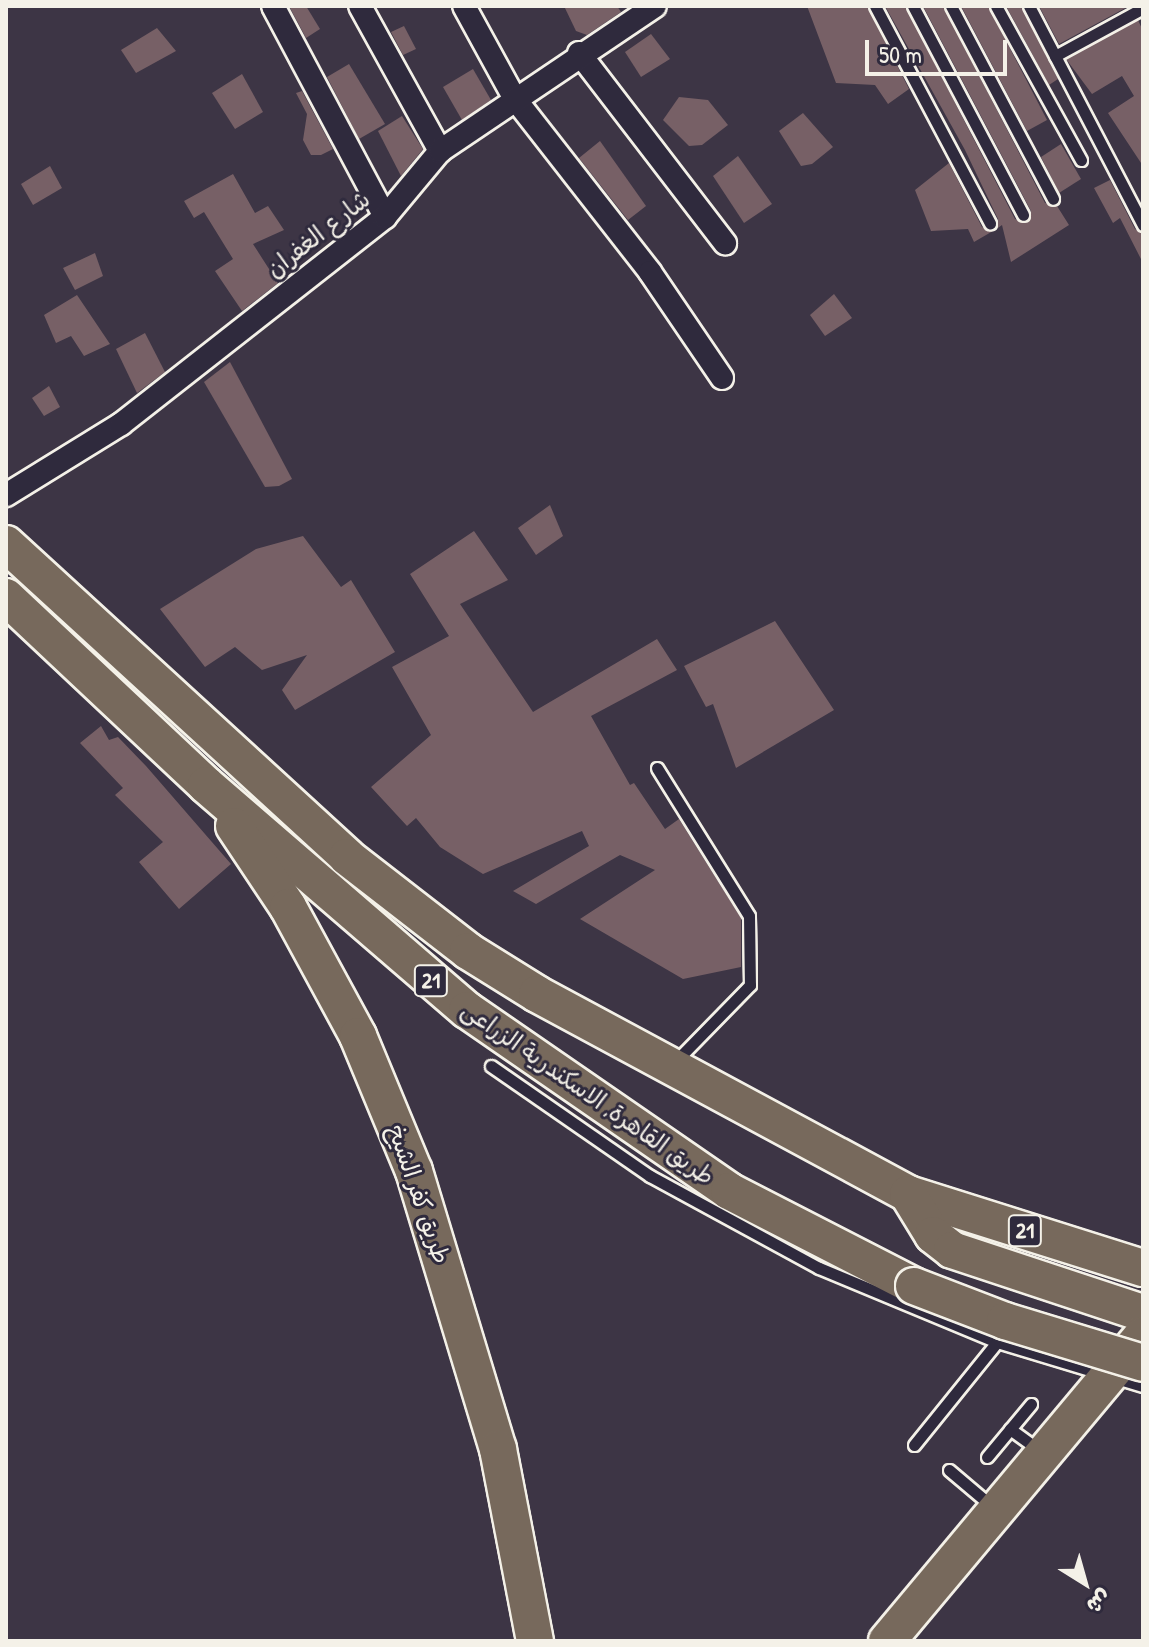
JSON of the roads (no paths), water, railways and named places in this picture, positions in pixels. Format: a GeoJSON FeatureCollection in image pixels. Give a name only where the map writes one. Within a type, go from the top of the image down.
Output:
{"type":"FeatureCollection","features":[{"type":"Feature","properties":{"kind":"highway","name":"طريق القاهرة, الاسكندرية الزراعى"},"geometry":{"type":"LineString","coordinates":[[6,544],[406,906],[537,994],[908,1194],[1143,1268]]}},
{"type":"Feature","properties":{"kind":"highway","name":"طريق القاهرة, الاسكندرية الزراعى"},"geometry":{"type":"LineString","coordinates":[[6,597],[206,785],[384,942],[554,1074],[729,1191],[914,1286],[1005,1321],[1143,1363]]}},
{"type":"Feature","properties":{"kind":"highway","name":"طريق كفر الشيخ"},"geometry":{"type":"LineString","coordinates":[[206,785],[288,907],[351,1023],[414,1171],[498,1449],[535,1641]]}},
{"type":"Feature","properties":{"kind":"highway"},"geometry":{"type":"LineString","coordinates":[[908,1194],[926,1225],[952,1250],[1143,1313]]}},
{"type":"Feature","properties":{"kind":"highway"},"geometry":{"type":"LineString","coordinates":[[887,1641],[1104,1376],[1143,1335]]}},
{"type":"Feature","properties":{"kind":"street"},"geometry":{"type":"LineString","coordinates":[[273,6],[385,217]]}},
{"type":"Feature","properties":{"kind":"street"},"geometry":{"type":"LineString","coordinates":[[360,6],[440,151]]}},
{"type":"Feature","properties":{"kind":"street"},"geometry":{"type":"LineString","coordinates":[[464,6],[515,99],[650,272],[722,378]]}},
{"type":"Feature","properties":{"kind":"street","name":"شارع الغفران"},"geometry":{"type":"LineString","coordinates":[[7,493],[121,424],[385,217],[440,151],[579,53],[655,6]]}},
{"type":"Feature","properties":{"kind":"street"},"geometry":{"type":"LineString","coordinates":[[579,53],[725,243]]}},
{"type":"Feature","properties":{"kind":"lane"},"geometry":{"type":"LineString","coordinates":[[875,6],[990,223]]}},
{"type":"Feature","properties":{"kind":"lane"},"geometry":{"type":"LineString","coordinates":[[913,6],[1023,215]]}},
{"type":"Feature","properties":{"kind":"lane"},"geometry":{"type":"LineString","coordinates":[[951,6],[1053,199]]}},
{"type":"Feature","properties":{"kind":"lane"},"geometry":{"type":"LineString","coordinates":[[996,6],[1081,160]]}},
{"type":"Feature","properties":{"kind":"lane"},"geometry":{"type":"LineString","coordinates":[[1029,6],[1143,225]]}},
{"type":"Feature","properties":{"kind":"lane"},"geometry":{"type":"LineString","coordinates":[[1055,56],[1143,8]]}},
{"type":"Feature","properties":{"kind":"lane"},"geometry":{"type":"LineString","coordinates":[[657,768],[746,906],[752,971],[745,991],[671,1066]]}},
{"type":"Feature","properties":{"kind":"lane"},"geometry":{"type":"LineString","coordinates":[[491,1066],[581,1131],[733,1224],[882,1296],[997,1342],[1143,1386]]}},
{"type":"Feature","properties":{"kind":"lane"},"geometry":{"type":"LineString","coordinates":[[914,1445],[997,1342]]}},
{"type":"Feature","properties":{"kind":"lane"},"geometry":{"type":"LineString","coordinates":[[987,1457],[1031,1404]]}},
{"type":"Feature","properties":{"kind":"lane"},"geometry":{"type":"LineString","coordinates":[[1010,1429],[1042,1452]]}},
{"type":"Feature","properties":{"kind":"lane"},"geometry":{"type":"LineString","coordinates":[[949,1470],[996,1509]]}}]}
